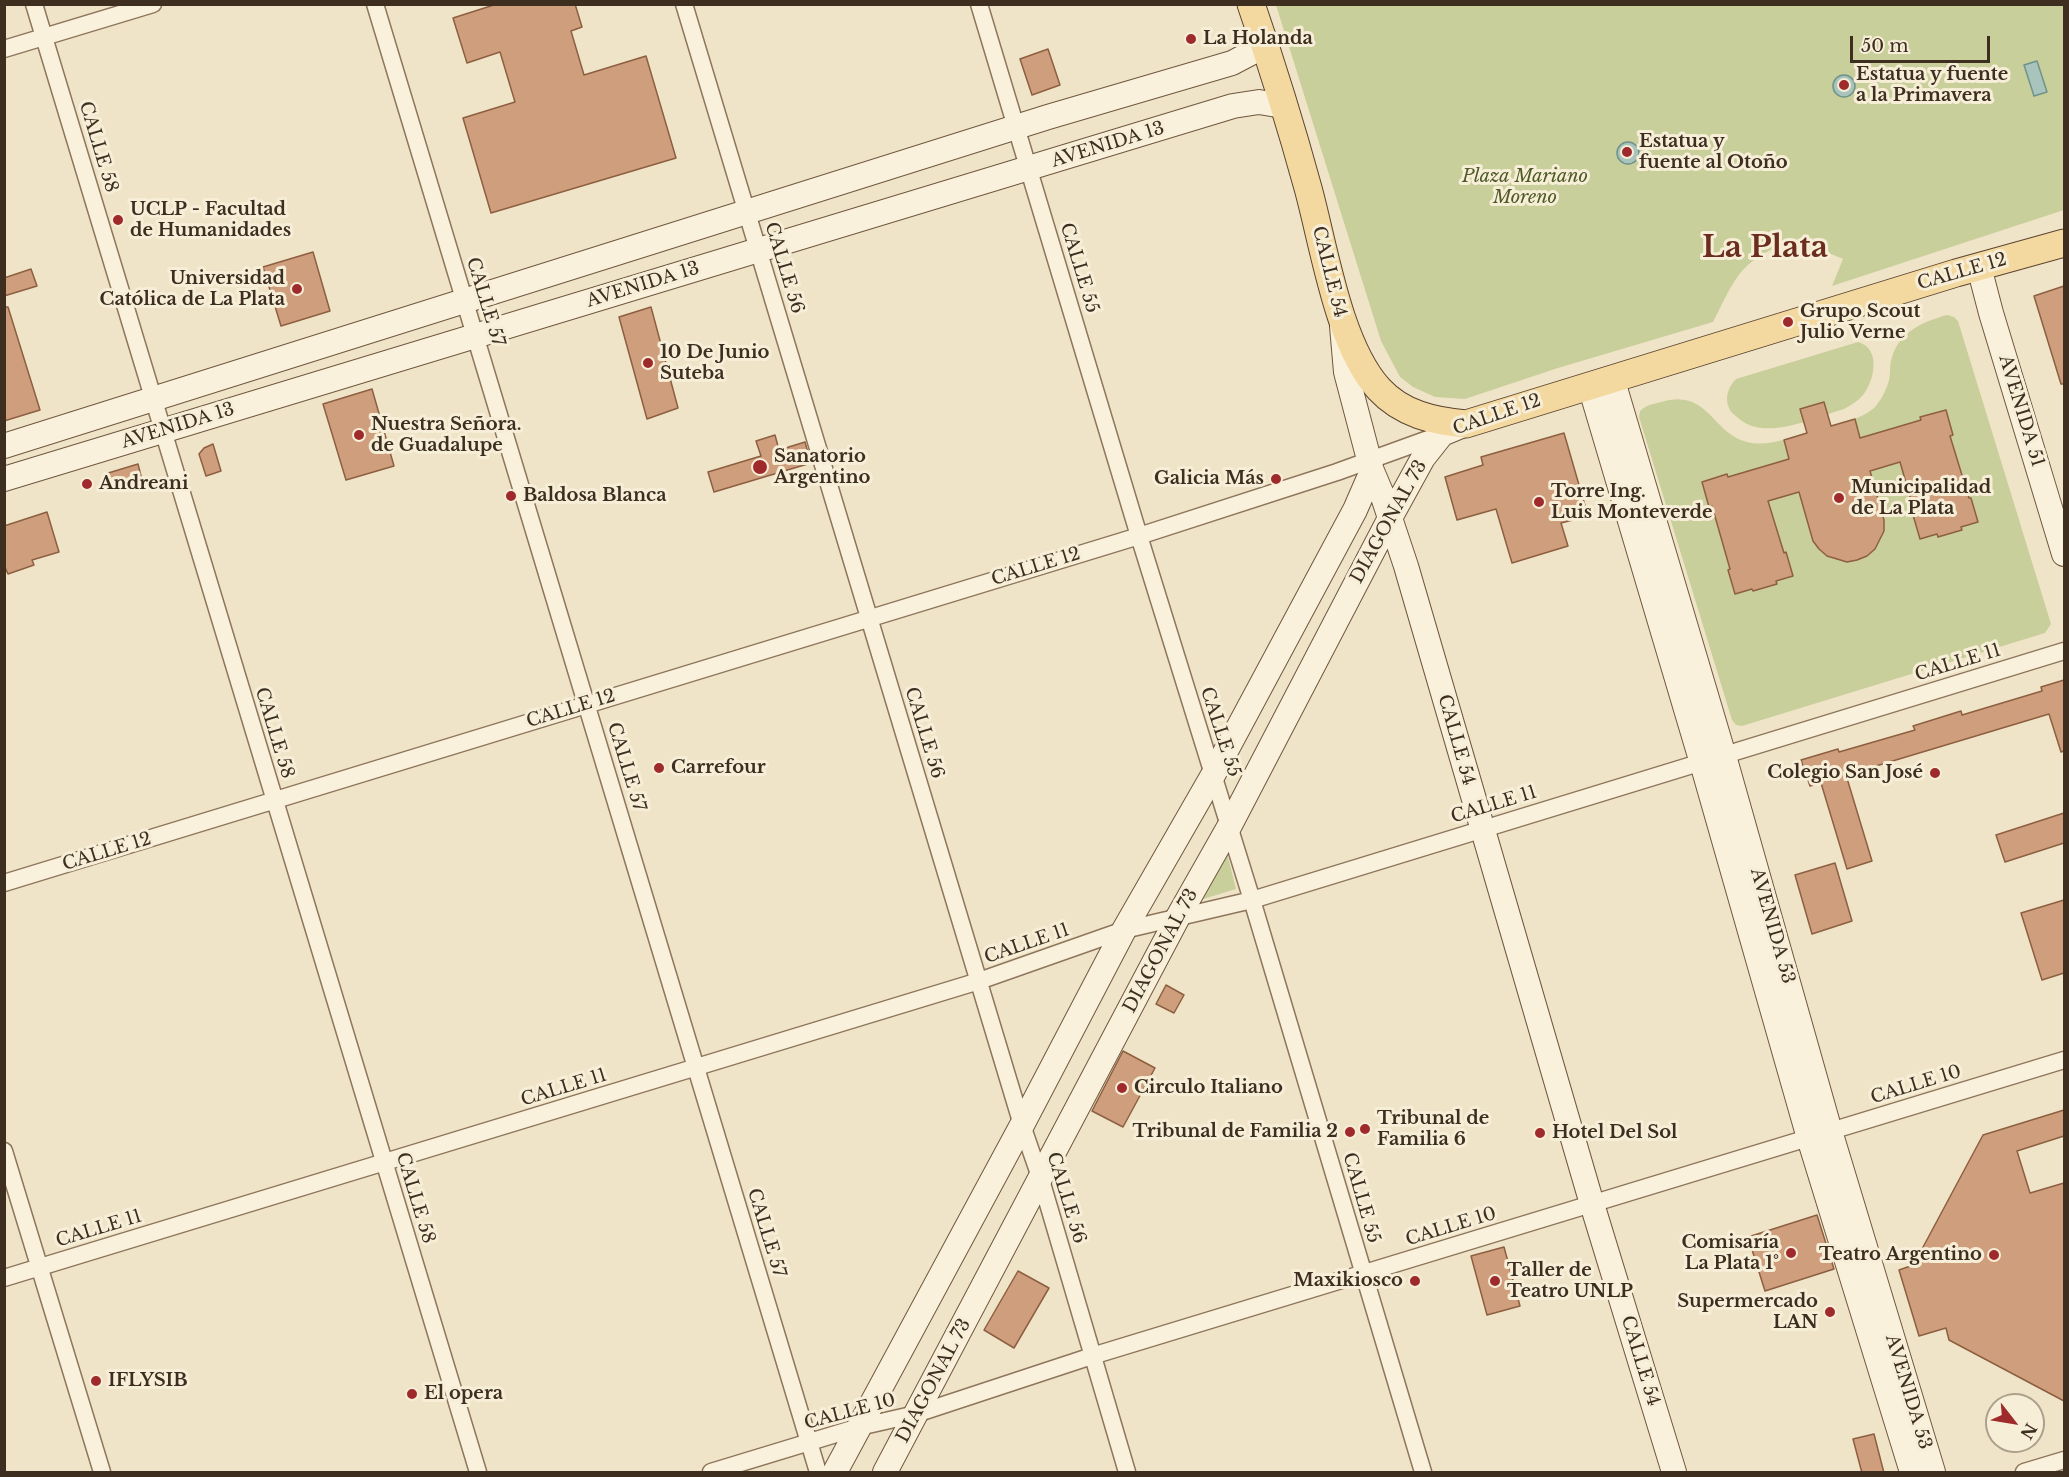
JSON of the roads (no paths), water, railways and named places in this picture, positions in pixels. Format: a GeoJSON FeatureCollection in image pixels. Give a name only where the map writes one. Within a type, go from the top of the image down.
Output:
{"type":"FeatureCollection","features":[{"type":"Feature","properties":{"kind":"main road","name":"CALLE 54"},"geometry":{"type":"LineString","coordinates":[[1251,4],[1308,188],[1342,317],[1346,372],[1371,466],[1406,566],[1592,1204],[1674,1473]]}},
{"type":"Feature","properties":{"kind":"main road","name":"AVENIDA 13"},"geometry":{"type":"LineString","coordinates":[[4,446],[1016,127],[1232,63],[1251,53],[1264,41]]}},
{"type":"Feature","properties":{"kind":"main road","name":"AVENIDA 13"},"geometry":{"type":"LineString","coordinates":[[4,479],[1233,106],[1258,102],[1283,106]]}},
{"type":"Feature","properties":{"kind":"main road","name":"CALLE 12"},"geometry":{"type":"LineString","coordinates":[[1454,429],[1601,382],[2064,243]]}},
{"type":"Feature","properties":{"kind":"main road","name":"AVENIDA 51"},"geometry":{"type":"LineString","coordinates":[[1979,267],[2064,554]]}},
{"type":"Feature","properties":{"kind":"main road"},"geometry":{"type":"LineString","coordinates":[[1342,317],[1368,375],[1389,397],[1423,417],[1454,429]]}},
{"type":"Feature","properties":{"kind":"main road","name":"AVENIDA 53"},"geometry":{"type":"LineString","coordinates":[[1601,382],[1713,759],[1820,1134],[1912,1473]]}},
{"type":"Feature","properties":{"kind":"main road","name":"DIAGONAL 73"},"geometry":{"type":"LineString","coordinates":[[885,1473],[1390,518],[1423,458],[1454,429]]}},
{"type":"Feature","properties":{"kind":"main road","name":"DIAGONAL 73"},"geometry":{"type":"LineString","coordinates":[[835,1473],[1124,930],[1213,775],[1355,510],[1371,466]]}},
{"type":"Feature","properties":{"kind":"main road","name":"AVENIDA 53"},"geometry":{"type":"LineString","coordinates":[[1820,1134],[1933,1473]]}},
{"type":"Feature","properties":{"kind":"street","name":"CALLE 58"},"geometry":{"type":"LineString","coordinates":[[34,4],[478,1473]]}},
{"type":"Feature","properties":{"kind":"street"},"geometry":{"type":"LineString","coordinates":[[4,49],[153,4]]}},
{"type":"Feature","properties":{"kind":"street","name":"CALLE 57"},"geometry":{"type":"LineString","coordinates":[[375,4],[818,1473]]}},
{"type":"Feature","properties":{"kind":"street","name":"CALLE 56"},"geometry":{"type":"LineString","coordinates":[[684,4],[1022,1125],[1041,1180],[1127,1473]]}},
{"type":"Feature","properties":{"kind":"street","name":"CALLE 55"},"geometry":{"type":"LineString","coordinates":[[979,4],[1139,536],[1252,900],[1423,1473]]}},
{"type":"Feature","properties":{"kind":"street","name":"CALLE 12"},"geometry":{"type":"LineString","coordinates":[[4,883],[1371,466],[1454,429]]}},
{"type":"Feature","properties":{"kind":"street","name":"CALLE 11"},"geometry":{"type":"LineString","coordinates":[[4,1278],[979,981],[1124,930],[1252,900],[2064,651]]}},
{"type":"Feature","properties":{"kind":"street","name":"CALLE 10"},"geometry":{"type":"LineString","coordinates":[[711,1473],[859,1427],[916,1414],[1092,1356],[2064,1060]]}},
{"type":"Feature","properties":{"kind":"street"},"geometry":{"type":"LineString","coordinates":[[4,1151],[102,1473]]}},
{"type":"Feature","properties":{"kind":"street"},"geometry":{"type":"LineString","coordinates":[[2024,1473],[2064,1460]]}},
{"type":"Feature","properties":{"kind":"water"},"geometry":{"type":"Polygon","coordinates":[[[2037,61],[2047,92],[2034,96],[2024,65],[2037,61]]]}},
{"type":"Feature","properties":{"kind":"water"},"geometry":{"type":"Polygon","coordinates":[[[1844,75],[1852,78],[1855,86],[1852,94],[1844,97],[1836,94],[1833,86],[1836,78],[1844,75]]]}},
{"type":"Feature","properties":{"kind":"water"},"geometry":{"type":"Polygon","coordinates":[[[1628,142],[1636,145],[1639,153],[1636,161],[1628,164],[1620,161],[1617,153],[1620,145],[1628,142]]]}},
{"type":"Feature","properties":{"kind":"place","name":"La Holanda"},"geometry":{"type":"Point","coordinates":[1191,39]}},
{"type":"Feature","properties":{"kind":"place","name":"Estatua y fuente a la Primavera"},"geometry":{"type":"Point","coordinates":[1844,85]}},
{"type":"Feature","properties":{"kind":"place","name":"Estatua y fuente al Otoño"},"geometry":{"type":"Point","coordinates":[1627,152]}},
{"type":"Feature","properties":{"kind":"place","name":"UCLP - Facultad de Humanidades"},"geometry":{"type":"Point","coordinates":[118,220]}},
{"type":"Feature","properties":{"kind":"place","name":"Universidad Católica de La Plata"},"geometry":{"type":"Point","coordinates":[297,289]}},
{"type":"Feature","properties":{"kind":"place","name":"Grupo Scout Julio Verne"},"geometry":{"type":"Point","coordinates":[1788,322]}},
{"type":"Feature","properties":{"kind":"place","name":"10 De Junio Suteba"},"geometry":{"type":"Point","coordinates":[648,363]}},
{"type":"Feature","properties":{"kind":"place","name":"Nuestra Señora. de Guadalupe"},"geometry":{"type":"Point","coordinates":[359,435]}},
{"type":"Feature","properties":{"kind":"place","name":"Sanatorio Argentino"},"geometry":{"type":"Point","coordinates":[760,467]}},
{"type":"Feature","properties":{"kind":"place","name":"Galicia Más"},"geometry":{"type":"Point","coordinates":[1276,479]}},
{"type":"Feature","properties":{"kind":"place","name":"Andreani"},"geometry":{"type":"Point","coordinates":[87,484]}},
{"type":"Feature","properties":{"kind":"place","name":"Baldosa Blanca"},"geometry":{"type":"Point","coordinates":[511,496]}},
{"type":"Feature","properties":{"kind":"place","name":"Municipalidad de La Plata"},"geometry":{"type":"Point","coordinates":[1839,498]}},
{"type":"Feature","properties":{"kind":"place","name":"Torre Ing. Luis Monteverde"},"geometry":{"type":"Point","coordinates":[1539,502]}},
{"type":"Feature","properties":{"kind":"place","name":"Carrefour"},"geometry":{"type":"Point","coordinates":[659,768]}},
{"type":"Feature","properties":{"kind":"place","name":"Colegio San José"},"geometry":{"type":"Point","coordinates":[1935,773]}},
{"type":"Feature","properties":{"kind":"place","name":"Circulo Italiano"},"geometry":{"type":"Point","coordinates":[1122,1088]}},
{"type":"Feature","properties":{"kind":"place","name":"Tribunal de Familia 6"},"geometry":{"type":"Point","coordinates":[1365,1129]}},
{"type":"Feature","properties":{"kind":"place","name":"Tribunal de Familia 2"},"geometry":{"type":"Point","coordinates":[1350,1132]}},
{"type":"Feature","properties":{"kind":"place","name":"Hotel Del Sol"},"geometry":{"type":"Point","coordinates":[1540,1133]}},
{"type":"Feature","properties":{"kind":"place","name":"Comisaría La Plata 1°"},"geometry":{"type":"Point","coordinates":[1791,1253]}},
{"type":"Feature","properties":{"kind":"place","name":"Teatro Argentino"},"geometry":{"type":"Point","coordinates":[1994,1255]}},
{"type":"Feature","properties":{"kind":"place","name":"Maxikiosco"},"geometry":{"type":"Point","coordinates":[1415,1281]}},
{"type":"Feature","properties":{"kind":"place","name":"Taller de Teatro UNLP"},"geometry":{"type":"Point","coordinates":[1495,1281]}},
{"type":"Feature","properties":{"kind":"place","name":"Supermercado LAN"},"geometry":{"type":"Point","coordinates":[1830,1312]}},
{"type":"Feature","properties":{"kind":"place","name":"IFLYSIB"},"geometry":{"type":"Point","coordinates":[96,1381]}},
{"type":"Feature","properties":{"kind":"place","name":"El opera"},"geometry":{"type":"Point","coordinates":[412,1394]}},
{"type":"Feature","properties":{"kind":"district","name":"La Plata"},"geometry":{"type":"Point","coordinates":[1765,249]}},
{"type":"Feature","properties":{"kind":"park label","name":"Plaza Mariano Moreno"},"geometry":{"type":"Point","coordinates":[1525,187]}}]}
